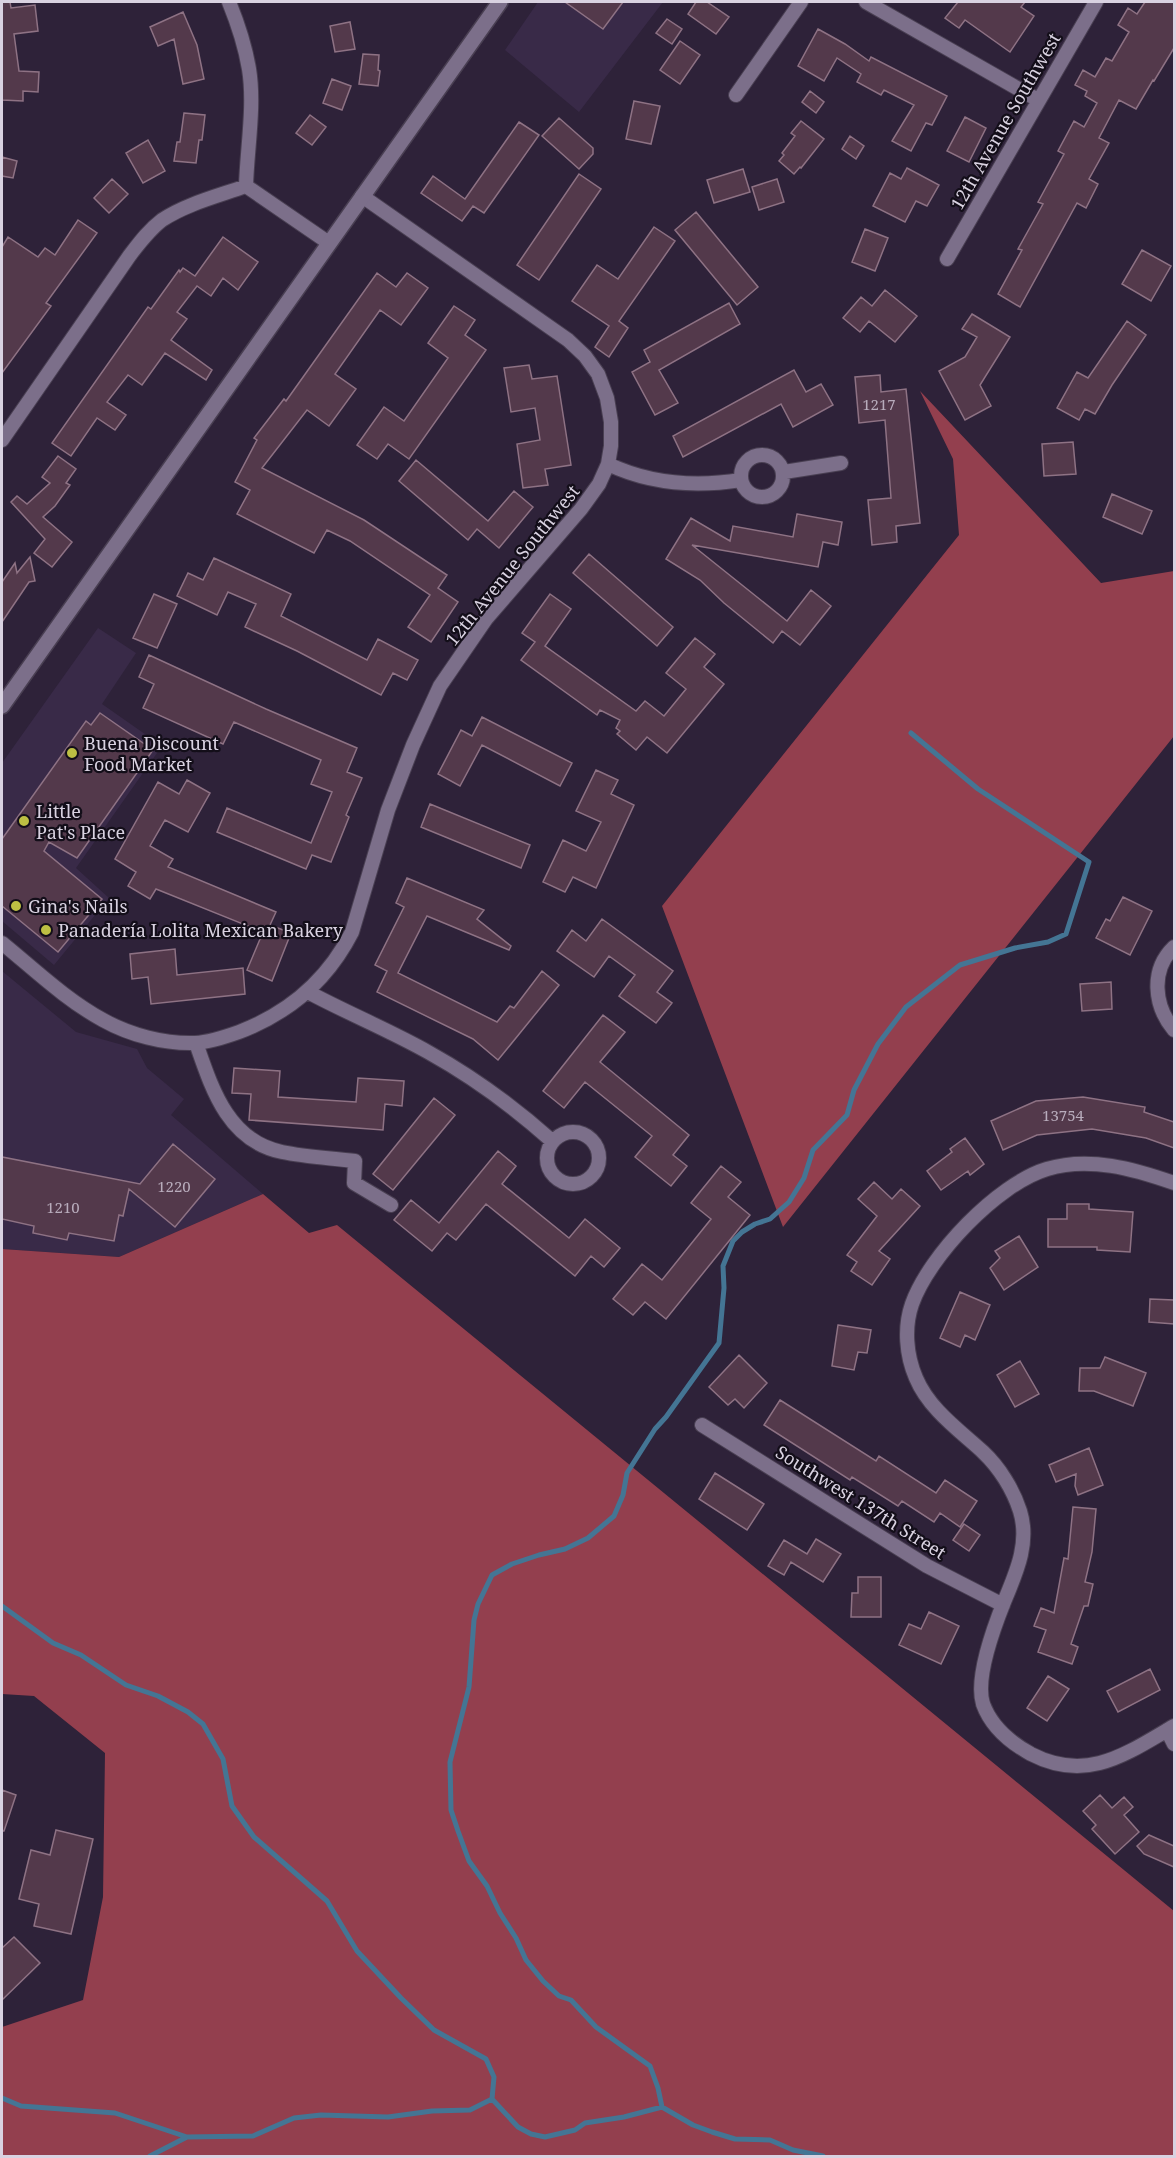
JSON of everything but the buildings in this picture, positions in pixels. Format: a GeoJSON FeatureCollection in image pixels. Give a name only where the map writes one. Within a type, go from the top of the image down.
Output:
{"type":"FeatureCollection","features":[{"type":"Feature","properties":{"kind":"main road"},"geometry":{"type":"LineString","coordinates":[[2,706],[500,2]]}},
{"type":"Feature","properties":{"kind":"street"},"geometry":{"type":"LineString","coordinates":[[229,2],[242,34],[250,71],[246,186]]}},
{"type":"Feature","properties":{"kind":"street"},"geometry":{"type":"LineString","coordinates":[[736,95],[801,2]]}},
{"type":"Feature","properties":{"kind":"street"},"geometry":{"type":"LineString","coordinates":[[866,2],[1038,100]]}},
{"type":"Feature","properties":{"kind":"street","name":"12th Avenue Southwest"},"geometry":{"type":"LineString","coordinates":[[947,259],[1096,2]]}},
{"type":"Feature","properties":{"kind":"street"},"geometry":{"type":"LineString","coordinates":[[246,186],[328,243]]}},
{"type":"Feature","properties":{"kind":"street"},"geometry":{"type":"LineString","coordinates":[[2,440],[145,235],[178,211],[246,186]]}},
{"type":"Feature","properties":{"kind":"street","name":"12th Avenue Southwest"},"geometry":{"type":"LineString","coordinates":[[2,943],[80,1007],[104,1021],[159,1040],[195,1043],[225,1037],[250,1028],[277,1014],[308,992],[343,950],[352,932],[388,810],[413,745],[440,686],[486,619],[581,509],[599,483],[608,464],[611,422],[607,398],[598,374],[585,356],[568,340],[362,196]]}},
{"type":"Feature","properties":{"kind":"street"},"geometry":{"type":"LineString","coordinates":[[762,454],[776,459],[784,472],[781,486],[770,496],[763,497],[749,492],[741,480],[741,472],[748,459],[762,454]]}},
{"type":"Feature","properties":{"kind":"street"},"geometry":{"type":"LineString","coordinates":[[784,472],[842,463]]}},
{"type":"Feature","properties":{"kind":"street"},"geometry":{"type":"LineString","coordinates":[[608,464],[628,474],[666,483],[741,480]]}},
{"type":"Feature","properties":{"kind":"street"},"geometry":{"type":"LineString","coordinates":[[1174,947],[1162,964],[1157,993],[1167,1022],[1174,1030]]}},
{"type":"Feature","properties":{"kind":"street"},"geometry":{"type":"LineString","coordinates":[[308,992],[427,1051],[516,1110],[552,1141]]}},
{"type":"Feature","properties":{"kind":"street"},"geometry":{"type":"LineString","coordinates":[[195,1043],[214,1093],[239,1131],[265,1147],[282,1152],[355,1161],[354,1183],[390,1205]]}},
{"type":"Feature","properties":{"kind":"street"},"geometry":{"type":"LineString","coordinates":[[1174,1183],[1140,1171],[1110,1165],[1075,1165],[1046,1169],[1010,1187],[967,1224],[937,1259],[922,1282],[912,1304],[907,1328],[909,1356],[916,1379],[930,1401],[998,1469],[1011,1490],[1020,1512],[1024,1537],[1019,1564],[1003,1605],[984,1667],[982,1702],[989,1716],[1000,1731],[1016,1746],[1051,1762],[1073,1766],[1093,1766],[1110,1761],[1171,1728],[1174,1744]]}},
{"type":"Feature","properties":{"kind":"street","name":"Southwest 137th Street"},"geometry":{"type":"LineString","coordinates":[[702,1425],[927,1566],[1003,1605]]}},
{"type":"Feature","properties":{"kind":"shaded area"},"geometry":{"type":"Polygon","coordinates":[[[538,2],[663,2],[579,112],[505,50],[538,2]]]}},
{"type":"Feature","properties":{"kind":"shaded area"},"geometry":{"type":"Polygon","coordinates":[[[920,391],[1101,583],[1174,571],[1174,736],[783,1227],[662,906],[959,535],[953,459],[920,391]]]}},
{"type":"Feature","properties":{"kind":"shaded area"},"geometry":{"type":"Polygon","coordinates":[[[98,628],[136,653],[102,704],[162,746],[76,868],[109,898],[54,965],[2,921],[2,763],[98,628]]]}},
{"type":"Feature","properties":{"kind":"shaded area"},"geometry":{"type":"Polygon","coordinates":[[[2,971],[76,1032],[137,1049],[147,1068],[184,1099],[171,1115],[263,1194],[119,1257],[2,1249],[2,971]]]}},
{"type":"Feature","properties":{"kind":"shaded area"},"geometry":{"type":"Polygon","coordinates":[[[263,1194],[309,1233],[337,1225],[1174,1911],[1174,2156],[2,2156],[2,2027],[83,2000],[103,1897],[105,1753],[34,1696],[2,1694],[2,1249],[119,1257],[263,1194]]]}},
{"type":"Feature","properties":{"kind":"waterway"},"geometry":{"type":"LineString","coordinates":[[823,2156],[793,2150],[770,2140],[735,2139],[693,2125],[662,2107],[650,2066],[596,2027],[571,2000],[559,1996],[526,1960],[487,1886],[469,1861],[451,1810],[450,1762],[469,1687],[474,1620],[478,1604],[492,1575],[512,1564],[565,1549],[588,1538],[614,1516],[623,1495],[627,1473],[655,1429],[719,1343],[724,1288],[723,1266],[733,1241],[755,1224],[770,1219],[789,1202],[804,1178],[813,1150],[847,1115],[854,1090],[878,1044],[906,1007],[960,965],[1015,948],[1048,942],[1066,934],[1089,862],[978,789],[911,733]]}},
{"type":"Feature","properties":{"kind":"waterway"},"geometry":{"type":"LineString","coordinates":[[2,1606],[53,1643],[81,1655],[126,1685],[158,1696],[188,1712],[203,1724],[223,1759],[232,1806],[254,1837],[327,1901],[357,1951],[434,2030],[486,2059],[494,2077],[492,2099]]}},
{"type":"Feature","properties":{"kind":"waterway"},"geometry":{"type":"LineString","coordinates":[[2,2098],[21,2106],[115,2113],[187,2137]]}},
{"type":"Feature","properties":{"kind":"waterway"},"geometry":{"type":"LineString","coordinates":[[150,2156],[187,2137],[253,2136],[294,2118],[321,2115],[388,2117],[432,2111],[470,2110],[492,2099],[518,2127],[531,2134],[545,2137],[575,2130],[585,2123],[624,2117],[662,2107]]}},
{"type":"Feature","properties":{"kind":"place","name":"Buena Discount Food Market"},"geometry":{"type":"Point","coordinates":[72,753]}},
{"type":"Feature","properties":{"kind":"place","name":"Little Pat's Place"},"geometry":{"type":"Point","coordinates":[24,821]}},
{"type":"Feature","properties":{"kind":"place","name":"Gina's Nails"},"geometry":{"type":"Point","coordinates":[16,906]}},
{"type":"Feature","properties":{"kind":"place","name":"Panadería Lolita Mexican Bakery"},"geometry":{"type":"Point","coordinates":[46,930]}}]}
